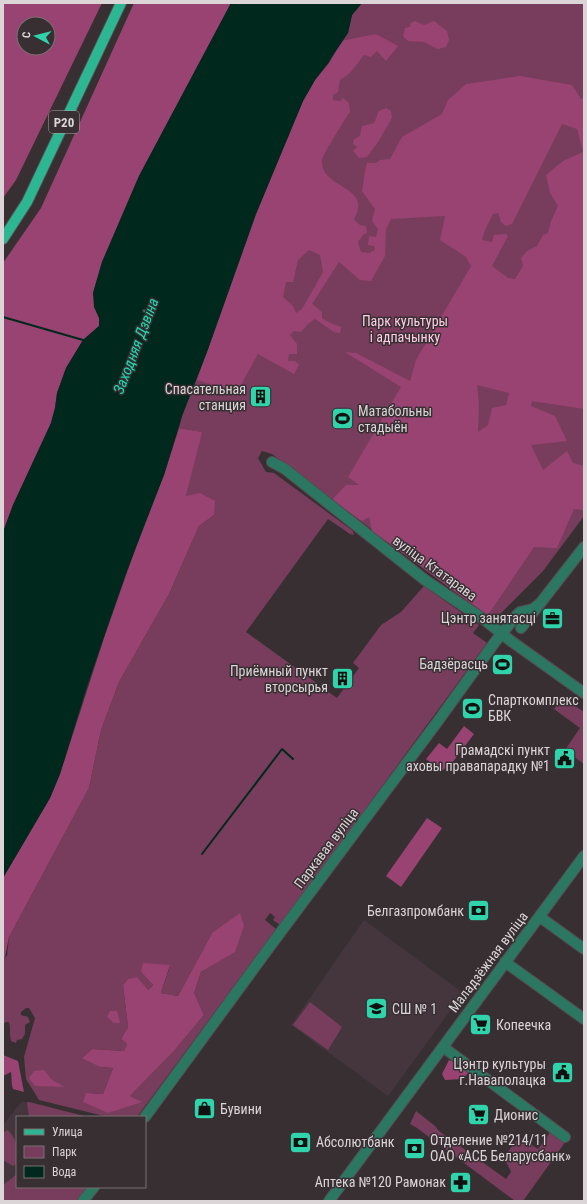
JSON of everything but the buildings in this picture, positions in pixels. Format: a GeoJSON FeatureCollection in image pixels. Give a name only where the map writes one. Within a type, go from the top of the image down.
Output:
{"type":"FeatureCollection","features":[{"type":"Feature","properties":{"kind":"main road","name":"Р20"},"geometry":{"type":"LineString","coordinates":[[3,239],[27,202],[121,3]]}},
{"type":"Feature","properties":{"kind":"street","name":"вуліца Ктатарава"},"geometry":{"type":"LineString","coordinates":[[272,462],[285,469],[425,580],[486,621],[584,694]]}},
{"type":"Feature","properties":{"kind":"street"},"geometry":{"type":"LineString","coordinates":[[521,628],[584,547]]}},
{"type":"Feature","properties":{"kind":"street","name":"Паркавая вуліца"},"geometry":{"type":"LineString","coordinates":[[146,1116],[502,634],[520,612],[533,609],[538,606]]}},
{"type":"Feature","properties":{"kind":"street","name":"Маладзёжная вуліца"},"geometry":{"type":"LineString","coordinates":[[329,1201],[584,856]]}},
{"type":"Feature","properties":{"kind":"street"},"geometry":{"type":"LineString","coordinates":[[540,916],[584,949]]}},
{"type":"Feature","properties":{"kind":"street"},"geometry":{"type":"LineString","coordinates":[[505,962],[584,1019]]}},
{"type":"Feature","properties":{"kind":"street"},"geometry":{"type":"LineString","coordinates":[[443,1047],[565,1136]]}},
{"type":"Feature","properties":{"kind":"street"},"geometry":{"type":"LineString","coordinates":[[83,1201],[93,1188]]}},
{"type":"Feature","properties":{"kind":"shaded area"},"geometry":{"type":"Polygon","coordinates":[[[3,3],[102,3],[16,180],[3,198],[3,3]]]}},
{"type":"Feature","properties":{"kind":"shaded area"},"geometry":{"type":"Polygon","coordinates":[[[134,3],[231,3],[139,176],[102,262],[93,293],[99,318],[99,326],[83,340],[66,368],[57,393],[51,423],[13,505],[3,532],[3,263],[41,208],[134,3]]]}},
{"type":"Feature","properties":{"kind":"shaded area"},"geometry":{"type":"Polygon","coordinates":[[[415,21],[424,25],[434,21],[447,31],[449,40],[446,47],[438,49],[424,42],[408,41],[403,36],[405,28],[410,27],[411,23],[415,21]]]}},
{"type":"Feature","properties":{"kind":"shaded area","name":"Парк культуры і адпачынку"},"geometry":{"type":"Polygon","coordinates":[[[376,34],[398,46],[386,61],[377,51],[371,57],[364,55],[350,73],[340,80],[338,92],[333,95],[333,100],[340,101],[343,98],[349,103],[350,112],[334,136],[323,157],[323,169],[334,181],[354,195],[358,201],[358,210],[354,220],[360,225],[366,226],[367,233],[363,235],[358,242],[361,252],[369,253],[375,250],[374,246],[368,245],[369,236],[376,237],[378,229],[372,221],[375,209],[362,191],[367,163],[376,163],[380,160],[390,159],[402,137],[442,114],[448,100],[466,84],[520,76],[572,85],[581,99],[584,98],[584,409],[532,401],[531,406],[555,416],[567,441],[531,445],[543,470],[567,451],[573,463],[584,466],[584,510],[574,509],[557,548],[534,547],[488,615],[372,531],[369,517],[362,521],[332,500],[346,485],[359,485],[348,477],[401,387],[345,352],[356,353],[410,381],[416,360],[471,266],[466,257],[440,240],[445,216],[391,219],[386,229],[385,256],[371,281],[360,280],[339,262],[312,304],[322,312],[322,318],[341,327],[340,333],[334,332],[315,319],[301,332],[294,331],[290,335],[297,344],[297,354],[289,354],[288,361],[295,361],[299,365],[294,374],[258,354],[237,392],[197,380],[256,214],[303,101],[315,80],[329,63],[341,41],[376,34]],[[562,124],[512,224],[506,226],[501,222],[498,213],[493,214],[485,230],[482,240],[492,242],[494,235],[506,234],[508,236],[492,266],[508,278],[515,279],[523,266],[521,258],[527,251],[537,246],[543,235],[548,233],[551,221],[558,206],[550,193],[546,175],[563,161],[583,152],[577,129],[562,124]],[[309,250],[298,260],[293,282],[286,282],[283,297],[293,306],[296,313],[302,309],[323,272],[320,255],[309,250]],[[477,385],[479,404],[478,432],[488,425],[492,408],[506,405],[509,393],[477,385]]]}},
{"type":"Feature","properties":{"kind":"shaded area"},"geometry":{"type":"Polygon","coordinates":[[[386,108],[391,111],[392,118],[367,157],[359,158],[353,151],[357,147],[353,144],[354,139],[360,136],[362,126],[374,123],[379,111],[386,108]]]}},
{"type":"Feature","properties":{"kind":"shaded area"},"geometry":{"type":"Polygon","coordinates":[[[179,428],[202,432],[186,496],[200,493],[215,501],[214,515],[199,526],[169,594],[119,682],[101,730],[89,788],[9,937],[5,957],[3,959],[3,878],[50,798],[60,774],[105,635],[143,527],[164,475],[179,428]]]}},
{"type":"Feature","properties":{"kind":"shaded area"},"geometry":{"type":"Polygon","coordinates":[[[464,726],[474,734],[449,767],[447,766],[442,771],[426,759],[439,743],[447,749],[464,726]]]}},
{"type":"Feature","properties":{"kind":"shaded area"},"geometry":{"type":"Polygon","coordinates":[[[427,818],[442,828],[401,887],[386,876],[427,818]]]}},
{"type":"Feature","properties":{"kind":"shaded area"},"geometry":{"type":"Polygon","coordinates":[[[240,913],[244,926],[235,952],[201,972],[194,993],[204,1015],[174,1051],[130,1096],[142,1102],[108,1113],[83,1102],[86,1093],[103,1094],[113,1068],[100,1067],[82,1058],[92,1049],[124,1051],[127,1044],[121,1039],[128,1027],[123,985],[128,979],[137,977],[148,990],[153,985],[141,972],[143,963],[170,965],[161,993],[178,996],[212,933],[240,913]]]}},
{"type":"Feature","properties":{"kind":"shaded area","name":"СШ № 1"},"geometry":{"type":"Polygon","coordinates":[[[364,920],[463,993],[388,1096],[291,1025],[364,920]]]}},
{"type":"Feature","properties":{"kind":"shaded area"},"geometry":{"type":"Polygon","coordinates":[[[110,1011],[117,1011],[120,1023],[114,1023],[107,1017],[110,1011]]]}},
{"type":"Feature","properties":{"kind":"shaded area"},"geometry":{"type":"Polygon","coordinates":[[[3,1055],[18,1061],[24,1092],[13,1089],[11,1072],[3,1076],[3,1055]]]}},
{"type":"Feature","properties":{"kind":"shaded area"},"geometry":{"type":"Polygon","coordinates":[[[449,1060],[454,1062],[455,1066],[462,1067],[468,1073],[463,1079],[445,1080],[442,1074],[449,1060]]]}},
{"type":"Feature","properties":{"kind":"shaded area"},"geometry":{"type":"Polygon","coordinates":[[[44,1070],[52,1080],[65,1087],[35,1086],[29,1078],[34,1071],[44,1070]]]}},
{"type":"Feature","properties":{"kind":"shaded area"},"geometry":{"type":"Polygon","coordinates":[[[22,1101],[55,1114],[55,1116],[16,1116],[16,1188],[5,1201],[3,1201],[3,1125],[22,1101]]]}},
{"type":"Feature","properties":{"kind":"green space"},"geometry":{"type":"Polygon","coordinates":[[[362,3],[584,3],[584,516],[543,571],[493,621],[272,454],[262,451],[258,458],[266,472],[274,473],[353,531],[354,535],[350,534],[328,519],[246,632],[318,684],[311,687],[318,692],[323,688],[337,698],[359,668],[353,663],[381,625],[401,612],[424,586],[479,625],[473,633],[487,643],[280,925],[273,920],[275,917],[270,913],[265,920],[276,929],[138,1116],[104,1116],[39,1100],[26,1079],[24,1057],[35,1018],[29,1008],[26,1008],[21,1012],[21,1015],[28,1017],[30,1022],[25,1025],[25,1034],[22,1039],[17,1040],[16,1043],[11,1041],[9,1022],[3,1024],[3,959],[7,956],[9,937],[89,788],[101,730],[119,682],[169,594],[199,526],[214,515],[186,496],[201,432],[179,428],[182,416],[207,352],[341,41],[348,33],[352,15],[362,3]],[[212,933],[178,996],[161,993],[170,966],[141,972],[153,985],[148,990],[128,979],[123,985],[128,1027],[121,1039],[127,1044],[124,1051],[92,1049],[83,1057],[100,1067],[113,1068],[103,1094],[86,1093],[141,1102],[130,1096],[174,1051],[204,1015],[194,993],[201,972],[235,951],[212,933]]]}},
{"type":"Feature","properties":{"kind":"green space"},"geometry":{"type":"Polygon","coordinates":[[[562,697],[584,712],[584,764],[565,750],[580,728],[554,709],[562,697]]]}},
{"type":"Feature","properties":{"kind":"green space"},"geometry":{"type":"Polygon","coordinates":[[[310,1002],[342,1027],[328,1050],[293,1025],[310,1002]]]}},
{"type":"Feature","properties":{"kind":"green space"},"geometry":{"type":"Polygon","coordinates":[[[27,1102],[84,1116],[29,1116],[27,1102]]]}},
{"type":"Feature","properties":{"kind":"green space"},"geometry":{"type":"Polygon","coordinates":[[[416,1111],[439,1131],[506,1179],[511,1172],[504,1157],[519,1137],[538,1149],[551,1131],[566,1141],[523,1201],[515,1201],[410,1124],[416,1111]]]}},
{"type":"Feature","properties":{"kind":"green space"},"geometry":{"type":"Polygon","coordinates":[[[7,1130],[14,1137],[16,1145],[16,1164],[13,1166],[3,1160],[3,1133],[7,1130]]]}},
{"type":"Feature","properties":{"kind":"green space"},"geometry":{"type":"Polygon","coordinates":[[[16,1175],[16,1188],[88,1188],[79,1201],[3,1201],[3,1185],[16,1175]]]}},
{"type":"Feature","properties":{"kind":"water","name":"Заходняя Дзвіна"},"geometry":{"type":"Polygon","coordinates":[[[231,3],[362,3],[352,15],[348,33],[315,80],[303,101],[256,214],[207,352],[182,416],[164,475],[125,576],[88,683],[60,774],[50,798],[3,878],[3,532],[13,505],[51,423],[57,393],[66,368],[83,340],[99,326],[99,318],[94,307],[93,293],[102,262],[139,176],[231,3]]]}},
{"type":"Feature","properties":{"kind":"waterway"},"geometry":{"type":"LineString","coordinates":[[3,317],[83,340]]}},
{"type":"Feature","properties":{"kind":"waterway"},"geometry":{"type":"LineString","coordinates":[[202,854],[282,749],[293,759]]}},
{"type":"Feature","properties":{"kind":"place","name":"Спасательная станция"},"geometry":{"type":"Point","coordinates":[261,397]}},
{"type":"Feature","properties":{"kind":"place","name":"Матабольны стадыён"},"geometry":{"type":"Point","coordinates":[342,419]}},
{"type":"Feature","properties":{"kind":"place","name":"Цэнтр занятасці"},"geometry":{"type":"Point","coordinates":[552,618]}},
{"type":"Feature","properties":{"kind":"place","name":"Бадзёрасць"},"geometry":{"type":"Point","coordinates":[503,664]}},
{"type":"Feature","properties":{"kind":"place","name":"Приёмный пункт вторсырья"},"geometry":{"type":"Point","coordinates":[343,679]}},
{"type":"Feature","properties":{"kind":"place","name":"Спарткомплекс БВК"},"geometry":{"type":"Point","coordinates":[472,708]}},
{"type":"Feature","properties":{"kind":"place","name":"Грамадскі пункт аховы правапарадку №1"},"geometry":{"type":"Point","coordinates":[565,758]}},
{"type":"Feature","properties":{"kind":"place","name":"Белгазпромбанк"},"geometry":{"type":"Point","coordinates":[479,911]}},
{"type":"Feature","properties":{"kind":"place","name":"СШ № 1"},"geometry":{"type":"Point","coordinates":[377,1009]}},
{"type":"Feature","properties":{"kind":"place","name":"Копеечка"},"geometry":{"type":"Point","coordinates":[481,1025]}},
{"type":"Feature","properties":{"kind":"place","name":"Цэнтр культуры г.Наваполацка"},"geometry":{"type":"Point","coordinates":[562,1072]}},
{"type":"Feature","properties":{"kind":"place","name":"Бувини"},"geometry":{"type":"Point","coordinates":[204,1109]}},
{"type":"Feature","properties":{"kind":"place","name":"Дионис"},"geometry":{"type":"Point","coordinates":[478,1115]}},
{"type":"Feature","properties":{"kind":"place","name":"Абсолютбанк"},"geometry":{"type":"Point","coordinates":[300,1142]}},
{"type":"Feature","properties":{"kind":"place","name":"Отделение №214/11 ОАО «АСБ Беларусбанк»"},"geometry":{"type":"Point","coordinates":[415,1148]}},
{"type":"Feature","properties":{"kind":"place","name":"Аптека №120 Рамонак"},"geometry":{"type":"Point","coordinates":[461,1182]}}]}
